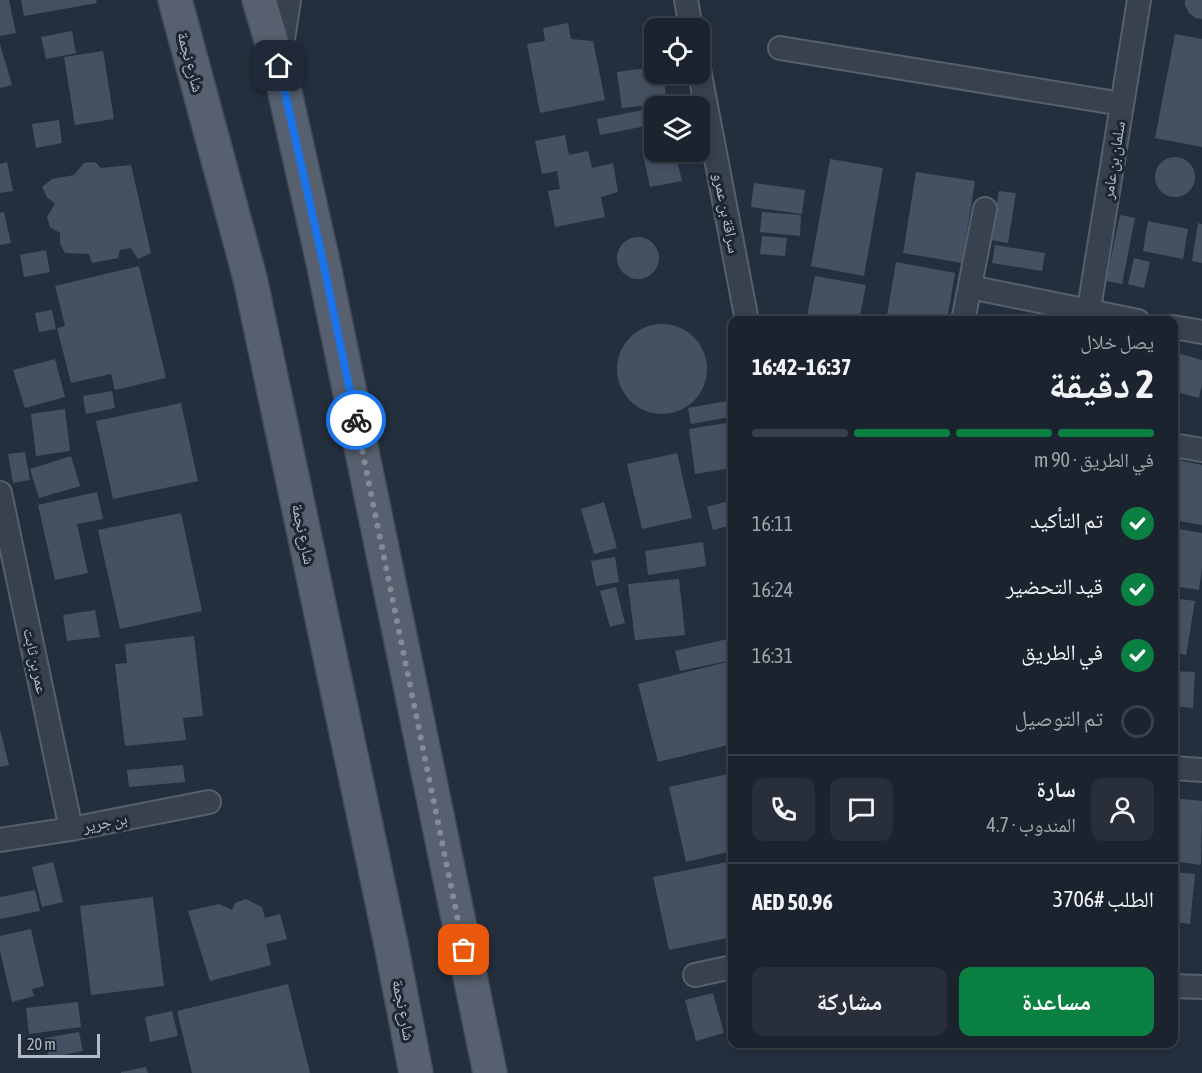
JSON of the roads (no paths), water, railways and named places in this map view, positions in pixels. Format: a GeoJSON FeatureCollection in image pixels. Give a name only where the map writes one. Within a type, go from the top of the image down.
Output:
{"type":"FeatureCollection","features":[{"type":"Feature","properties":{"kind":"main road","name":"شارع نجمة"},"geometry":{"type":"LineString","coordinates":[[175,0],[250,278],[389,933],[416,1073]]}},
{"type":"Feature","properties":{"kind":"main road"},"geometry":{"type":"LineString","coordinates":[[259,0],[279,66],[323,262],[490,1073]]}},
{"type":"Feature","properties":{"kind":"street"},"geometry":{"type":"LineString","coordinates":[[279,66],[289,0]]}},
{"type":"Feature","properties":{"kind":"street"},"geometry":{"type":"LineString","coordinates":[[686,0],[689,18]]}},
{"type":"Feature","properties":{"kind":"street","name":"سلمان بن عامر"},"geometry":{"type":"LineString","coordinates":[[1088,316],[1139,0]]}},
{"type":"Feature","properties":{"kind":"street"},"geometry":{"type":"LineString","coordinates":[[780,48],[1122,104]]}},
{"type":"Feature","properties":{"kind":"street","name":"سراقة بن عمرو"},"geometry":{"type":"LineString","coordinates":[[702,84],[746,316]]}},
{"type":"Feature","properties":{"kind":"street"},"geometry":{"type":"LineString","coordinates":[[964,316],[985,209]]}},
{"type":"Feature","properties":{"kind":"street"},"geometry":{"type":"LineString","coordinates":[[970,287],[1084,316]]}},
{"type":"Feature","properties":{"kind":"street"},"geometry":{"type":"LineString","coordinates":[[1178,328],[1202,332]]}},
{"type":"Feature","properties":{"kind":"street"},"geometry":{"type":"LineString","coordinates":[[1178,446],[1202,450]]}},
{"type":"Feature","properties":{"kind":"street","name":"عمر بن ثابت"},"geometry":{"type":"LineString","coordinates":[[0,493],[71,829]]}},
{"type":"Feature","properties":{"kind":"street"},"geometry":{"type":"LineString","coordinates":[[1178,768],[1202,770]]}},
{"type":"Feature","properties":{"kind":"street","name":"بن جرير"},"geometry":{"type":"LineString","coordinates":[[0,840],[71,829],[209,802]]}},
{"type":"Feature","properties":{"kind":"street"},"geometry":{"type":"LineString","coordinates":[[695,975],[728,969]]}},
{"type":"Feature","properties":{"kind":"street"},"geometry":{"type":"LineString","coordinates":[[1178,986],[1202,987]]}}]}
